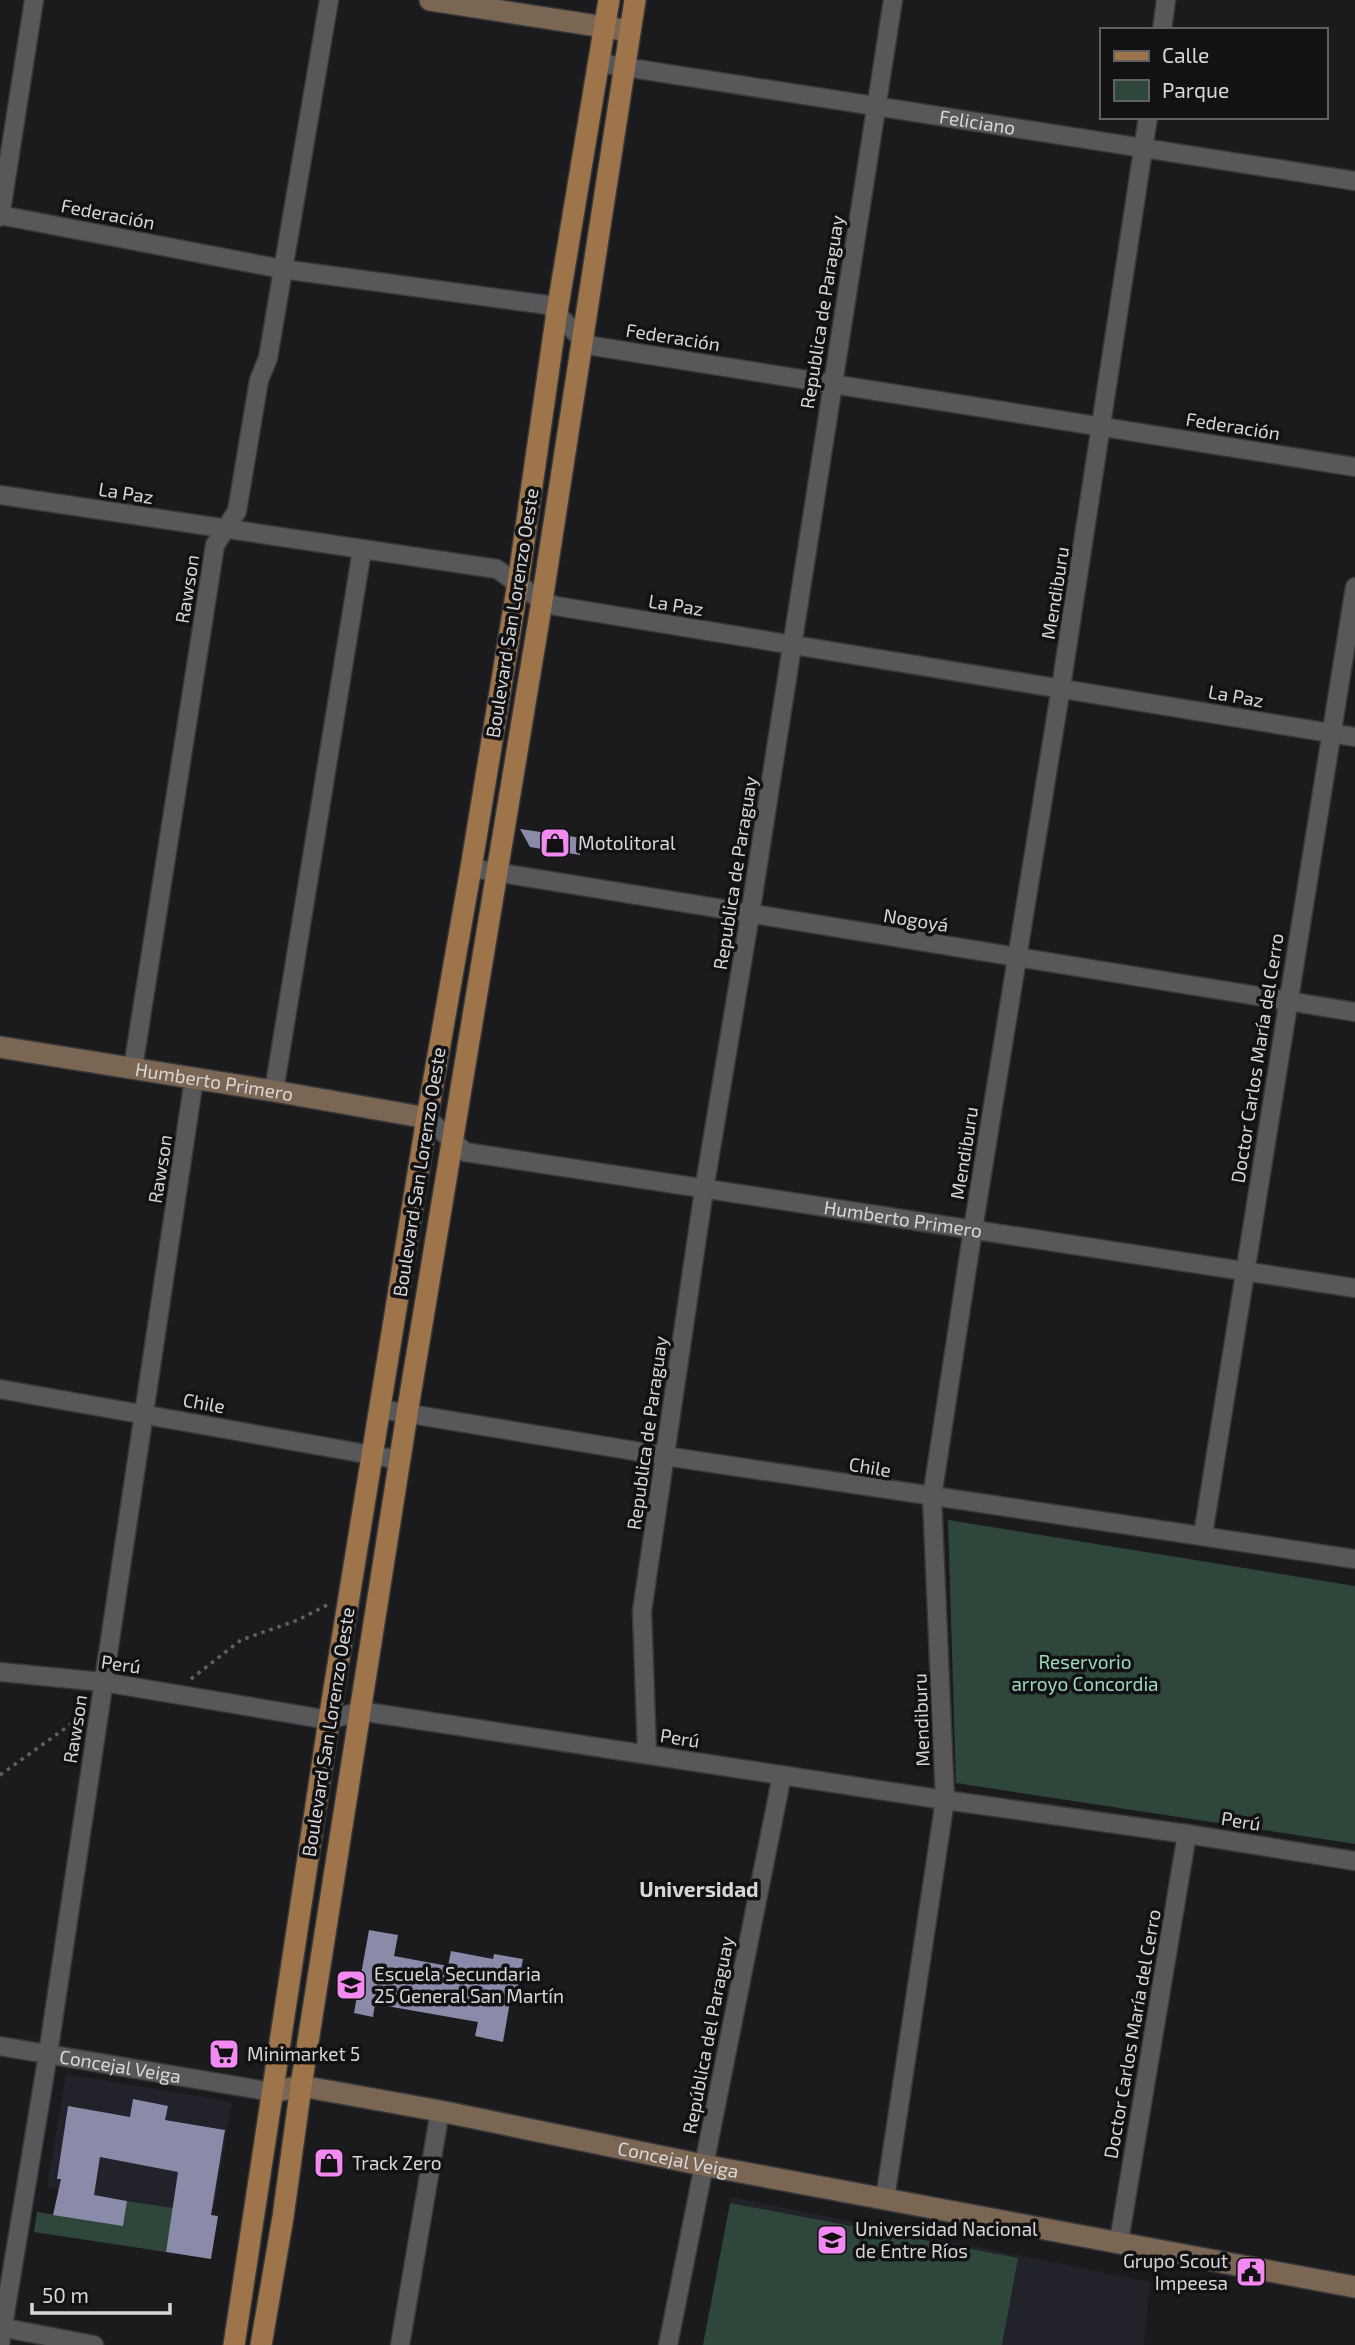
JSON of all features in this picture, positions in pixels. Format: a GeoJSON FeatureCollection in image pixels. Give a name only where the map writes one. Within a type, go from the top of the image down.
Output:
{"type":"FeatureCollection","features":[{"type":"Feature","properties":{"kind":"main road","name":"Boulevard San Lorenzo Oeste"},"geometry":{"type":"LineString","coordinates":[[234,2345],[329,1720],[518,583],[557,312],[609,0]]}},
{"type":"Feature","properties":{"kind":"main road","name":"Boulevard San Lorenzo Oeste"},"geometry":{"type":"LineString","coordinates":[[261,2345],[284,2217],[301,2086],[407,1414],[542,601],[635,0]]}},
{"type":"Feature","properties":{"kind":"street"},"geometry":{"type":"LineString","coordinates":[[0,216],[34,0]]}},
{"type":"Feature","properties":{"kind":"street","name":"Rawson"},"geometry":{"type":"LineString","coordinates":[[133,1068],[215,545],[237,511],[260,380],[268,358],[328,0]]}},
{"type":"Feature","properties":{"kind":"street"},"geometry":{"type":"LineString","coordinates":[[430,0],[630,31]]}},
{"type":"Feature","properties":{"kind":"street","name":"Republica de Paraguay"},"geometry":{"type":"LineString","coordinates":[[648,1754],[642,1611],[704,1190],[750,915],[892,0]]}},
{"type":"Feature","properties":{"kind":"street"},"geometry":{"type":"LineString","coordinates":[[1161,28],[1166,0]]}},
{"type":"Feature","properties":{"kind":"street","name":"Feliciano"},"geometry":{"type":"LineString","coordinates":[[599,62],[1355,181]]}},
{"type":"Feature","properties":{"kind":"street","name":"Mendiburu"},"geometry":{"type":"LineString","coordinates":[[885,2199],[945,1800],[932,1497],[1102,426],[1148,119]]}},
{"type":"Feature","properties":{"kind":"street","name":"Federación"},"geometry":{"type":"LineString","coordinates":[[0,216],[282,268],[548,305],[593,346],[1355,467]]}},
{"type":"Feature","properties":{"kind":"street","name":"La Paz"},"geometry":{"type":"LineString","coordinates":[[0,495],[497,569],[542,601],[556,606],[1355,737]]}},
{"type":"Feature","properties":{"kind":"street"},"geometry":{"type":"LineString","coordinates":[[274,1091],[362,550]]}},
{"type":"Feature","properties":{"kind":"street","name":"Doctor Carlos María del Cerro"},"geometry":{"type":"LineString","coordinates":[[1203,1535],[1355,587]]}},
{"type":"Feature","properties":{"kind":"street","name":"Nogoyá"},"geometry":{"type":"LineString","coordinates":[[471,868],[1355,1012]]}},
{"type":"Feature","properties":{"kind":"street","name":"Humberto Primero"},"geometry":{"type":"LineString","coordinates":[[0,1048],[427,1118]]}},
{"type":"Feature","properties":{"kind":"street","name":"Rawson"},"geometry":{"type":"LineString","coordinates":[[1,2333],[48,2054],[194,1079]]}},
{"type":"Feature","properties":{"kind":"street"},"geometry":{"type":"LineString","coordinates":[[427,1118],[452,1143]]}},
{"type":"Feature","properties":{"kind":"street","name":"Humberto Primero"},"geometry":{"type":"LineString","coordinates":[[452,1143],[465,1152],[1355,1288]]}},
{"type":"Feature","properties":{"kind":"street","name":"Chile"},"geometry":{"type":"LineString","coordinates":[[0,1389],[400,1460]]}},
{"type":"Feature","properties":{"kind":"street","name":"Chile"},"geometry":{"type":"LineString","coordinates":[[380,1409],[665,1456],[1355,1559]]}},
{"type":"Feature","properties":{"kind":"street","name":"Perú"},"geometry":{"type":"LineString","coordinates":[[0,1672],[103,1682],[329,1720],[360,1711],[945,1800],[1187,1833],[1355,1861]]}},
{"type":"Feature","properties":{"kind":"street","name":"República del Paraguay"},"geometry":{"type":"LineString","coordinates":[[668,2345],[782,1775]]}},
{"type":"Feature","properties":{"kind":"street","name":"Doctor Carlos María del Cerro"},"geometry":{"type":"LineString","coordinates":[[1119,2241],[1187,1833]]}},
{"type":"Feature","properties":{"kind":"street","name":"Concejal Veiga"},"geometry":{"type":"LineString","coordinates":[[0,2046],[273,2092],[301,2086],[440,2110],[703,2165],[1355,2287]]}},
{"type":"Feature","properties":{"kind":"street"},"geometry":{"type":"LineString","coordinates":[[401,2345],[440,2110]]}},
{"type":"Feature","properties":{"kind":"street"},"geometry":{"type":"LineString","coordinates":[[1,2333],[94,2345]]}},
{"type":"Feature","properties":{"kind":"shaded area"},"geometry":{"type":"Polygon","coordinates":[[[66,2074],[232,2102],[213,2215],[47,2187],[66,2074]]]}},
{"type":"Feature","properties":{"kind":"shaded area","name":"Universidad Nacional de Entre Ríos"},"geometry":{"type":"Polygon","coordinates":[[[731,2197],[1150,2282],[1144,2345],[704,2345],[731,2197]]]}},
{"type":"Feature","properties":{"kind":"green space","name":"Reservorio arroyo Concordia"},"geometry":{"type":"Polygon","coordinates":[[[948,1520],[1355,1586],[1355,1844],[956,1783],[948,1520]]]}},
{"type":"Feature","properties":{"kind":"green space"},"geometry":{"type":"Polygon","coordinates":[[[127,2201],[173,2208],[166,2252],[34,2232],[37,2212],[123,2225],[127,2201]]]}},
{"type":"Feature","properties":{"kind":"green space","name":"Universidad Nacional de Entre Ríos"},"geometry":{"type":"Polygon","coordinates":[[[730,2203],[1018,2258],[1002,2345],[703,2345],[730,2203]]]}},
{"type":"Feature","properties":{"kind":"building","name":"Motolitoral"},"geometry":{"type":"Polygon","coordinates":[[[520,829],[582,838],[580,855],[530,847],[520,829]]]}},
{"type":"Feature","properties":{"kind":"building"},"geometry":{"type":"Polygon","coordinates":[[[369,1930],[398,1935],[394,1956],[448,1966],[451,1951],[493,1959],[494,1954],[523,1959],[516,1997],[511,1996],[503,2042],[475,2036],[478,2022],[375,2004],[373,2017],[354,2013],[369,1930]]]}},
{"type":"Feature","properties":{"kind":"building"},"geometry":{"type":"Polygon","coordinates":[[[133,2099],[168,2106],[165,2120],[225,2130],[211,2215],[218,2216],[211,2259],[166,2252],[178,2172],[100,2157],[94,2195],[127,2201],[123,2226],[53,2215],[61,2179],[57,2179],[68,2106],[130,2117],[133,2099]]]}},
{"type":"Feature","properties":{"kind":"place","name":"Motolitoral"},"geometry":{"type":"Point","coordinates":[555,843]}},
{"type":"Feature","properties":{"kind":"place","name":"Escuela Secundaria 25 General San Martín"},"geometry":{"type":"Point","coordinates":[351,1985]}},
{"type":"Feature","properties":{"kind":"place","name":"Minimarket 5"},"geometry":{"type":"Point","coordinates":[224,2054]}},
{"type":"Feature","properties":{"kind":"place","name":"Track Zero"},"geometry":{"type":"Point","coordinates":[329,2163]}},
{"type":"Feature","properties":{"kind":"place","name":"Universidad Nacional de Entre Ríos"},"geometry":{"type":"Point","coordinates":[832,2240]}},
{"type":"Feature","properties":{"kind":"place","name":"Grupo Scout Impeesa"},"geometry":{"type":"Point","coordinates":[1251,2272]}},
{"type":"Feature","properties":{"kind":"district","name":"Universidad"},"geometry":{"type":"Point","coordinates":[699,1890]}}]}
